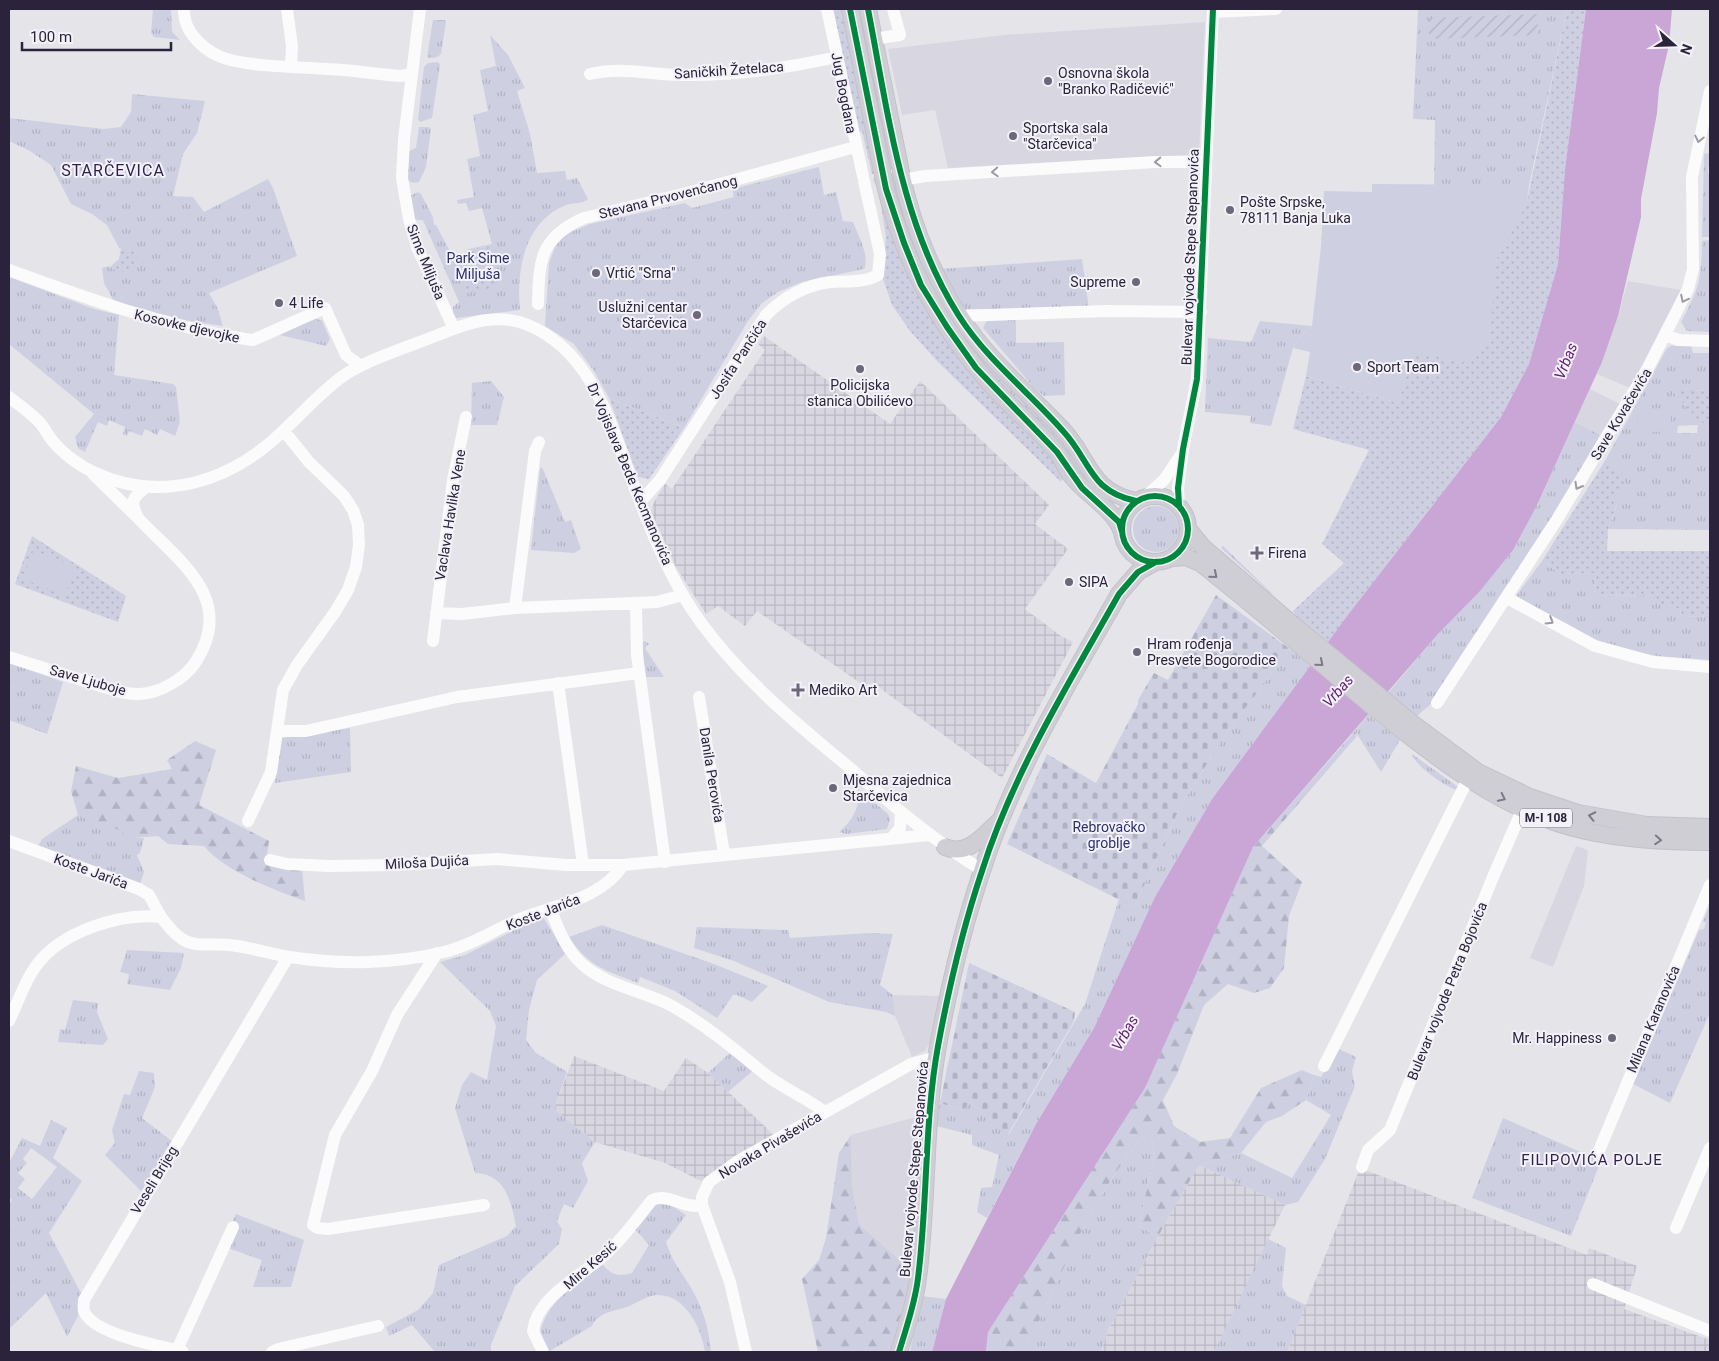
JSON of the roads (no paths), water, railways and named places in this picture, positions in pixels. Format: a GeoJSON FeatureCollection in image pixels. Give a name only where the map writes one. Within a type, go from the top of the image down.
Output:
{"type":"FeatureCollection","features":[{"type":"Feature","properties":{"kind":"main road"},"geometry":{"type":"LineString","coordinates":[[850,9],[882,174],[912,264],[929,300],[992,387],[1050,444],[1086,492],[1119,522],[1124,538]]}},
{"type":"Feature","properties":{"kind":"main road"},"geometry":{"type":"LineString","coordinates":[[868,9],[901,173],[927,253],[959,316],[1002,369],[1064,431],[1091,473],[1108,491],[1121,498],[1141,499],[1163,496],[1179,505]]}},
{"type":"Feature","properties":{"kind":"main road"},"geometry":{"type":"LineString","coordinates":[[1124,538],[1125,515],[1141,499]]}},
{"type":"Feature","properties":{"kind":"main road","name":"M-I 108"},"geometry":{"type":"LineString","coordinates":[[1179,505],[1187,519],[1189,530],[1286,627]]}},
{"type":"Feature","properties":{"kind":"main road"},"geometry":{"type":"LineString","coordinates":[[1164,560],[1184,547],[1189,530]]}},
{"type":"Feature","properties":{"kind":"main road","name":"M-I 108"},"geometry":{"type":"LineString","coordinates":[[1124,538],[1138,557],[1164,560],[1186,557],[1200,563],[1286,627],[1468,779],[1523,808],[1585,831],[1646,840],[1710,842]]}},
{"type":"Feature","properties":{"kind":"main road","name":"Bulevar vojvode Stepe Stepanovića"},"geometry":{"type":"LineString","coordinates":[[1119,594],[1126,568],[1124,538]]}},
{"type":"Feature","properties":{"kind":"main road","name":"Bulevar vojvode Stepe Stepanovića"},"geometry":{"type":"LineString","coordinates":[[899,1352],[918,1278],[928,1121],[937,1057],[956,965],[982,870],[1002,819],[1034,750],[1119,594],[1138,572],[1164,560]]}},
{"type":"Feature","properties":{"kind":"main road","name":"M-I 108"},"geometry":{"type":"LineString","coordinates":[[1408,727],[1478,772],[1551,806],[1620,822],[1710,827]]}},
{"type":"Feature","properties":{"kind":"main road"},"geometry":{"type":"LineString","coordinates":[[945,848],[960,850],[972,845],[1002,819]]}},
{"type":"Feature","properties":{"kind":"street"},"geometry":{"type":"LineString","coordinates":[[184,9],[187,26],[191,33],[212,53],[236,61],[400,76],[412,74]]}},
{"type":"Feature","properties":{"kind":"street"},"geometry":{"type":"LineString","coordinates":[[287,9],[292,46],[291,67]]}},
{"type":"Feature","properties":{"kind":"street","name":"Sime Miljuša"},"geometry":{"type":"LineString","coordinates":[[420,9],[404,138],[402,178],[417,247],[454,329]]}},
{"type":"Feature","properties":{"kind":"street","name":"Jug Bogdana"},"geometry":{"type":"LineString","coordinates":[[827,9],[855,147],[880,254],[878,275]]}},
{"type":"Feature","properties":{"kind":"street"},"geometry":{"type":"LineString","coordinates":[[874,39],[900,35],[893,9]]}},
{"type":"Feature","properties":{"kind":"street","name":"Bulevar vojvode Stepe Stepanovića"},"geometry":{"type":"LineString","coordinates":[[1179,505],[1178,488],[1183,449],[1196,393],[1213,10],[1276,9]]}},
{"type":"Feature","properties":{"kind":"street","name":"Saničkih Žetelaca"},"geometry":{"type":"LineString","coordinates":[[590,74],[627,69],[661,74],[704,74],[772,68],[837,57]]}},
{"type":"Feature","properties":{"kind":"street","name":"Save Kovačevića"},"geometry":{"type":"LineString","coordinates":[[1437,703],[1564,508],[1648,368],[1688,289],[1693,269],[1692,177],[1710,91]]}},
{"type":"Feature","properties":{"kind":"street","name":"Stevana Prvovenčanog"},"geometry":{"type":"LineString","coordinates":[[538,304],[539,271],[544,254],[556,234],[570,224],[584,218],[687,193],[855,147]]}},
{"type":"Feature","properties":{"kind":"street"},"geometry":{"type":"LineString","coordinates":[[901,173],[925,176],[1147,162],[1206,162]]}},
{"type":"Feature","properties":{"kind":"street","name":"Kosovke djevojke"},"geometry":{"type":"LineString","coordinates":[[9,270],[153,320],[253,340],[325,308],[346,355],[361,366]]}},
{"type":"Feature","properties":{"kind":"street","name":"Josifa Pančića"},"geometry":{"type":"LineString","coordinates":[[640,502],[660,480],[766,315],[778,303],[811,286],[854,281],[878,275]]}},
{"type":"Feature","properties":{"kind":"street"},"geometry":{"type":"LineString","coordinates":[[959,316],[1106,311],[1200,312]]}},
{"type":"Feature","properties":{"kind":"street","name":"Dr Vojislava Đede Kecmanovića"},"geometry":{"type":"LineString","coordinates":[[90,470],[114,480],[146,487],[187,485],[220,475],[254,456],[284,431],[307,406],[333,384],[361,366],[454,329],[490,319],[528,325],[553,339],[570,353],[589,377],[603,406],[640,502],[683,595],[702,624],[745,675],[901,812],[945,848],[982,870]]}},
{"type":"Feature","properties":{"kind":"street"},"geometry":{"type":"LineString","coordinates":[[1665,335],[1680,340],[1710,341]]}},
{"type":"Feature","properties":{"kind":"street"},"geometry":{"type":"LineString","coordinates":[[9,397],[42,424],[60,448],[90,470]]}},
{"type":"Feature","properties":{"kind":"street","name":"Vaclava Havlika Vene"},"geometry":{"type":"LineString","coordinates":[[433,641],[453,480],[466,417]]}},
{"type":"Feature","properties":{"kind":"street"},"geometry":{"type":"LineString","coordinates":[[248,821],[271,772],[283,690],[297,665],[335,612],[348,590],[356,567],[359,545],[358,525],[353,510],[344,496],[305,457],[284,431]]}},
{"type":"Feature","properties":{"kind":"street"},"geometry":{"type":"LineString","coordinates":[[515,608],[535,451],[540,442]]}},
{"type":"Feature","properties":{"kind":"street","name":"Bulevar vojvode Stepe Stepanovića"},"geometry":{"type":"LineString","coordinates":[[1141,499],[1164,480],[1176,464],[1183,449]]}},
{"type":"Feature","properties":{"kind":"street","name":"Save Ljuboje"},"geometry":{"type":"LineString","coordinates":[[9,657],[117,691],[141,694],[172,683],[192,666],[203,651],[208,628],[208,607],[204,591],[187,567],[90,470]]}},
{"type":"Feature","properties":{"kind":"street"},"geometry":{"type":"LineString","coordinates":[[138,518],[132,506],[134,499],[146,487]]}},
{"type":"Feature","properties":{"kind":"street"},"geometry":{"type":"LineString","coordinates":[[436,613],[462,614],[515,608],[657,602],[683,595]]}},
{"type":"Feature","properties":{"kind":"street"},"geometry":{"type":"LineString","coordinates":[[1507,598],[1595,646],[1653,662],[1710,667]]}},
{"type":"Feature","properties":{"kind":"street"},"geometry":{"type":"LineString","coordinates":[[636,603],[639,672],[665,862]]}},
{"type":"Feature","properties":{"kind":"street"},"geometry":{"type":"LineString","coordinates":[[277,731],[306,731],[457,697],[639,672]]}},
{"type":"Feature","properties":{"kind":"street"},"geometry":{"type":"LineString","coordinates":[[558,682],[583,865]]}},
{"type":"Feature","properties":{"kind":"street","name":"Danila Perovića"},"geometry":{"type":"LineString","coordinates":[[699,697],[724,854]]}},
{"type":"Feature","properties":{"kind":"street"},"geometry":{"type":"LineString","coordinates":[[1324,1066],[1468,779]]}},
{"type":"Feature","properties":{"kind":"street","name":"Bulevar vojvode Petra Bojovića"},"geometry":{"type":"LineString","coordinates":[[1362,1167],[1368,1150],[1390,1130],[1523,808]]}},
{"type":"Feature","properties":{"kind":"street"},"geometry":{"type":"LineString","coordinates":[[891,839],[900,828],[901,812]]}},
{"type":"Feature","properties":{"kind":"street"},"geometry":{"type":"LineString","coordinates":[[623,866],[724,854],[929,835]]}},
{"type":"Feature","properties":{"kind":"street","name":"Koste Jarića"},"geometry":{"type":"LineString","coordinates":[[9,841],[139,889],[149,895],[161,918],[182,940],[191,943],[239,946],[288,957],[365,962],[437,953],[464,946],[525,917],[594,892],[616,876],[623,866]]}},
{"type":"Feature","properties":{"kind":"street","name":"Miloša Dujića"},"geometry":{"type":"LineString","coordinates":[[270,860],[287,864],[329,866],[396,865],[497,859],[623,866]]}},
{"type":"Feature","properties":{"kind":"street","name":"Milana Karanovića"},"geometry":{"type":"LineString","coordinates":[[1598,1153],[1710,885]]}},
{"type":"Feature","properties":{"kind":"street"},"geometry":{"type":"LineString","coordinates":[[550,908],[562,937],[573,955],[586,967],[605,978],[660,1000],[690,1017],[722,1038],[774,1080],[825,1112]]}},
{"type":"Feature","properties":{"kind":"street"},"geometry":{"type":"LineString","coordinates":[[9,1021],[34,967],[54,949],[98,925],[120,919],[161,918]]}},
{"type":"Feature","properties":{"kind":"street"},"geometry":{"type":"LineString","coordinates":[[437,953],[397,1015],[372,1071],[336,1135],[313,1225],[318,1228],[328,1229],[484,1205]]}},
{"type":"Feature","properties":{"kind":"street","name":"Veseli Brijeg"},"geometry":{"type":"LineString","coordinates":[[180,1351],[106,1330],[96,1324],[84,1312],[84,1300],[288,957]]}},
{"type":"Feature","properties":{"kind":"street","name":"Novaka Pivaševića"},"geometry":{"type":"LineString","coordinates":[[702,1205],[704,1191],[714,1179],[738,1161],[911,1064],[937,1057]]}},
{"type":"Feature","properties":{"kind":"street"},"geometry":{"type":"LineString","coordinates":[[1676,1228],[1710,1148]]}},
{"type":"Feature","properties":{"kind":"street","name":"Mire Kesić"},"geometry":{"type":"LineString","coordinates":[[543,1352],[533,1331],[539,1312],[566,1284],[612,1249],[652,1200],[660,1197],[689,1206],[702,1205]]}},
{"type":"Feature","properties":{"kind":"street"},"geometry":{"type":"LineString","coordinates":[[702,1205],[730,1282],[746,1352]]}},
{"type":"Feature","properties":{"kind":"street"},"geometry":{"type":"LineString","coordinates":[[180,1351],[233,1227]]}},
{"type":"Feature","properties":{"kind":"street"},"geometry":{"type":"LineString","coordinates":[[1593,1284],[1710,1331]]}},
{"type":"Feature","properties":{"kind":"street"},"geometry":{"type":"LineString","coordinates":[[272,1352],[378,1326]]}},
{"type":"Feature","properties":{"kind":"water","name":"Vrbas"},"geometry":{"type":"Polygon","coordinates":[[[1586,9],[1672,9],[1669,45],[1659,88],[1657,113],[1641,199],[1641,217],[1618,316],[1602,362],[1537,505],[1513,550],[1480,591],[1438,634],[1253,847],[1145,1088],[988,1332],[986,1352],[932,1352],[946,1299],[1036,1124],[1094,1028],[1155,897],[1212,799],[1348,615],[1501,417],[1529,364],[1558,264],[1565,169],[1586,9]]]}},
{"type":"Feature","properties":{"kind":"place","name":"Osnovna škola \"Branko Radičević\""},"geometry":{"type":"Point","coordinates":[1048,81]}},
{"type":"Feature","properties":{"kind":"place","name":"Sportska sala \"Starčevica\""},"geometry":{"type":"Point","coordinates":[1013,136]}},
{"type":"Feature","properties":{"kind":"place","name":"Pošte Srpske, 78111 Banja Luka"},"geometry":{"type":"Point","coordinates":[1230,210]}},
{"type":"Feature","properties":{"kind":"place","name":"Vrtić \"Srna\""},"geometry":{"type":"Point","coordinates":[596,273]}},
{"type":"Feature","properties":{"kind":"place","name":"Supreme"},"geometry":{"type":"Point","coordinates":[1136,282]}},
{"type":"Feature","properties":{"kind":"place","name":"4 Life"},"geometry":{"type":"Point","coordinates":[279,303]}},
{"type":"Feature","properties":{"kind":"place","name":"Uslužni centar Starčevica"},"geometry":{"type":"Point","coordinates":[697,315]}},
{"type":"Feature","properties":{"kind":"place","name":"Sport Team"},"geometry":{"type":"Point","coordinates":[1357,367]}},
{"type":"Feature","properties":{"kind":"place","name":"Policijska stanica Obilićevo"},"geometry":{"type":"Point","coordinates":[860,369]}},
{"type":"Feature","properties":{"kind":"place","name":"Firena"},"geometry":{"type":"Point","coordinates":[1257,553]}},
{"type":"Feature","properties":{"kind":"place","name":"SIPA"},"geometry":{"type":"Point","coordinates":[1069,582]}},
{"type":"Feature","properties":{"kind":"place","name":"Hram rođenja Presvete Bogorodice"},"geometry":{"type":"Point","coordinates":[1137,652]}},
{"type":"Feature","properties":{"kind":"place","name":"Mediko Art"},"geometry":{"type":"Point","coordinates":[798,690]}},
{"type":"Feature","properties":{"kind":"place","name":"Mjesna zajednica Starčevica"},"geometry":{"type":"Point","coordinates":[833,788]}},
{"type":"Feature","properties":{"kind":"place","name":"Mr. Happiness"},"geometry":{"type":"Point","coordinates":[1612,1038]}},
{"type":"Feature","properties":{"kind":"district","name":"STARČEVICA"},"geometry":{"type":"Point","coordinates":[113,170]}},
{"type":"Feature","properties":{"kind":"district","name":"FILIPOVIĆA POLJE"},"geometry":{"type":"Point","coordinates":[1592,1160]}},
{"type":"Feature","properties":{"kind":"park label","name":"Park Sime Miljuša"},"geometry":{"type":"Point","coordinates":[478,266]}},
{"type":"Feature","properties":{"kind":"park label","name":"Rebrovačko groblje"},"geometry":{"type":"Point","coordinates":[1109,836]}}]}
